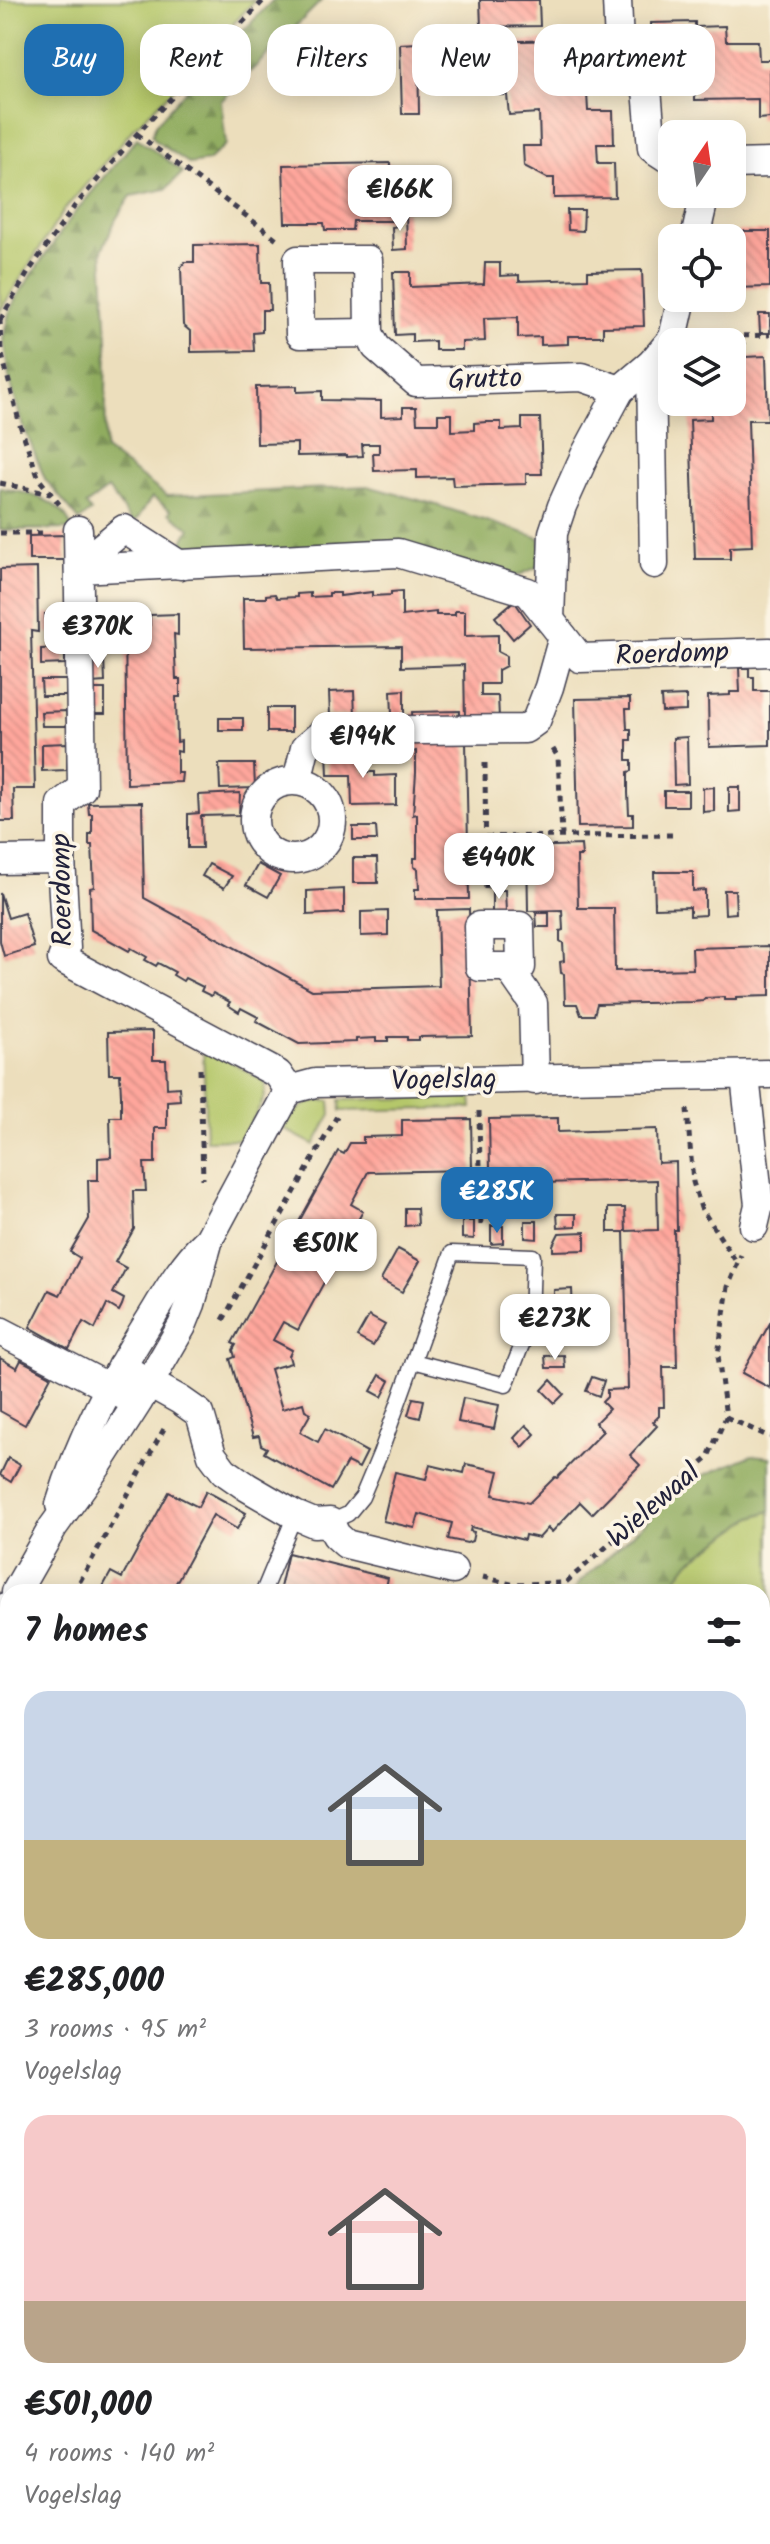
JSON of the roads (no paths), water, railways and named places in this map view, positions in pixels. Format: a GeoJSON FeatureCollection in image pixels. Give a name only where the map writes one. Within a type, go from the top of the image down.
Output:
{"type":"FeatureCollection","features":[{"type":"Feature","properties":{"kind":"street"},"geometry":{"type":"LineString","coordinates":[[617,0],[620,66],[647,89],[652,148],[658,152]]}},
{"type":"Feature","properties":{"kind":"street"},"geometry":{"type":"LineString","coordinates":[[746,164],[770,163]]}},
{"type":"Feature","properties":{"kind":"street"},"geometry":{"type":"LineString","coordinates":[[298,260],[368,260],[369,333],[300,334],[298,260]]}},
{"type":"Feature","properties":{"kind":"street"},"geometry":{"type":"LineString","coordinates":[[297,781],[305,748],[325,731],[525,729],[536,721],[549,687],[557,628],[553,533],[562,506],[620,390],[651,364],[673,338],[679,312]]}},
{"type":"Feature","properties":{"kind":"street","name":"Grutto"},"geometry":{"type":"LineString","coordinates":[[369,333],[376,347],[416,382],[582,377],[620,390]]}},
{"type":"Feature","properties":{"kind":"street"},"geometry":{"type":"LineString","coordinates":[[651,364],[654,564]]}},
{"type":"Feature","properties":{"kind":"street"},"geometry":{"type":"LineString","coordinates":[[79,567],[124,529],[180,565]]}},
{"type":"Feature","properties":{"kind":"street","name":"Roerdomp"},"geometry":{"type":"LineString","coordinates":[[78,531],[82,788],[61,804],[66,948],[62,959],[278,1074],[289,1090]]}},
{"type":"Feature","properties":{"kind":"street","name":"Roerdomp"},"geometry":{"type":"LineString","coordinates":[[79,567],[180,565],[398,553],[528,592],[580,658],[770,652]]}},
{"type":"Feature","properties":{"kind":"street"},"geometry":{"type":"LineString","coordinates":[[0,860],[61,859]]}},
{"type":"Feature","properties":{"kind":"street"},"geometry":{"type":"LineString","coordinates":[[487,926],[479,926],[480,967],[508,967],[533,1003],[535,1080]]}},
{"type":"Feature","properties":{"kind":"street"},"geometry":{"type":"LineString","coordinates":[[754,1226],[759,1205],[749,1108],[758,1075]]}},
{"type":"Feature","properties":{"kind":"street","name":"Vogelslag"},"geometry":{"type":"LineString","coordinates":[[289,1090],[315,1083],[758,1075]]}},
{"type":"Feature","properties":{"kind":"street"},"geometry":{"type":"LineString","coordinates":[[21,1584],[53,1527],[144,1392],[182,1326],[209,1239],[289,1090]]}},
{"type":"Feature","properties":{"kind":"street"},"geometry":{"type":"LineString","coordinates":[[53,1527],[70,1472],[114,1377],[186,1260],[209,1239]]}},
{"type":"Feature","properties":{"kind":"street"},"geometry":{"type":"LineString","coordinates":[[0,1331],[144,1392],[180,1400],[200,1414],[212,1455],[224,1471],[295,1515],[314,1523],[330,1522],[336,1535],[346,1544],[453,1570]]}},
{"type":"Feature","properties":{"kind":"lane"},"geometry":{"type":"LineString","coordinates":[[330,1522],[348,1514],[362,1497],[452,1253],[533,1256],[531,1322],[506,1385],[413,1361]]}},
{"type":"Feature","properties":{"kind":"lane"},"geometry":{"type":"LineString","coordinates":[[266,1584],[295,1515]]}}]}
